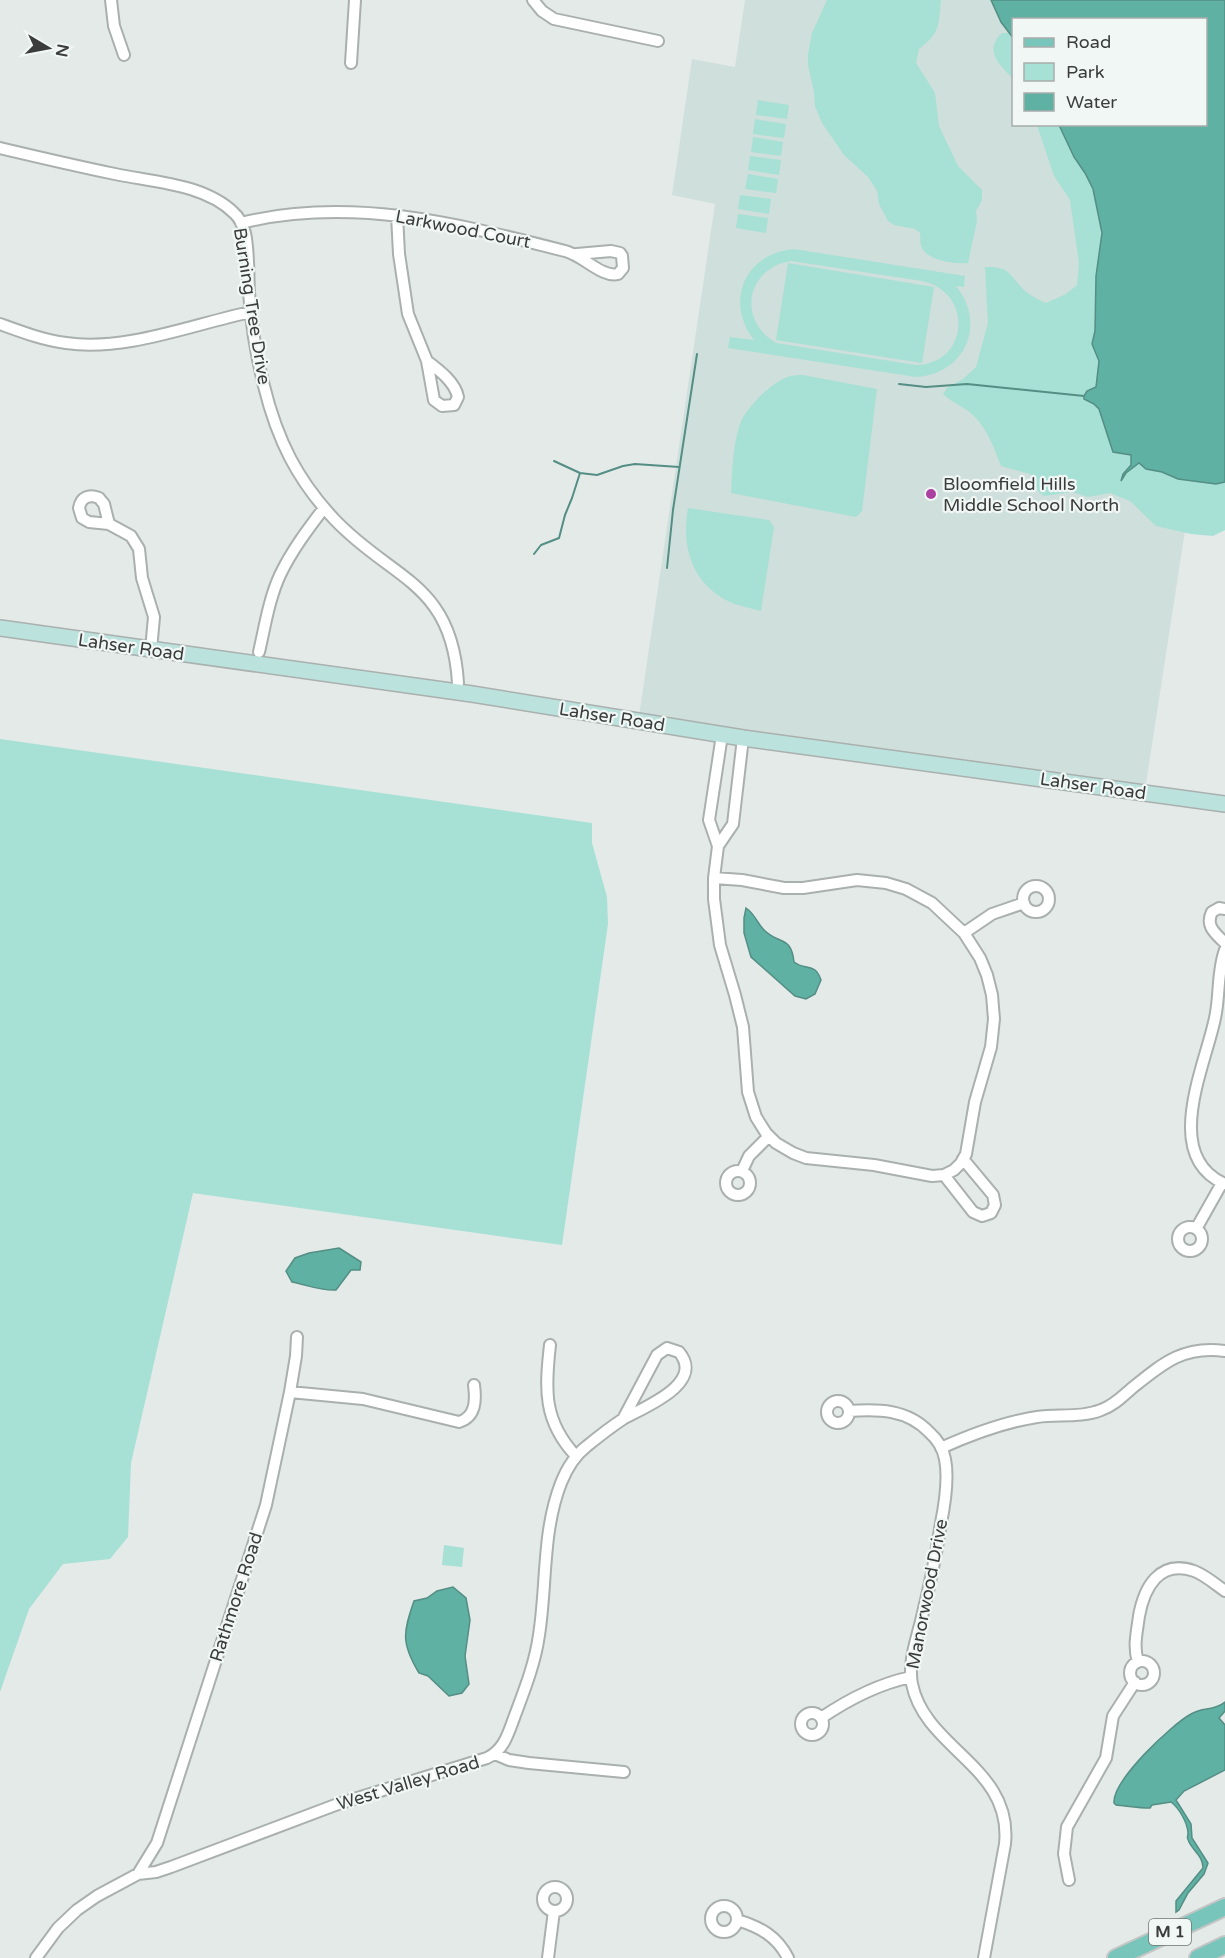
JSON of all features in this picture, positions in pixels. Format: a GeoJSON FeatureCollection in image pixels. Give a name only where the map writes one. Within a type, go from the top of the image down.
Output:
{"type":"FeatureCollection","features":[{"type":"Feature","properties":{"kind":"main road","name":"M 1"},"geometry":{"type":"LineString","coordinates":[[1116,1958],[1225,1907]]}},
{"type":"Feature","properties":{"kind":"main road","name":"M 1"},"geometry":{"type":"LineString","coordinates":[[1198,1958],[1225,1945]]}},
{"type":"Feature","properties":{"kind":"street"},"geometry":{"type":"LineString","coordinates":[[111,0],[114,26],[124,55]]}},
{"type":"Feature","properties":{"kind":"street"},"geometry":{"type":"LineString","coordinates":[[351,63],[355,0]]}},
{"type":"Feature","properties":{"kind":"street"},"geometry":{"type":"LineString","coordinates":[[533,0],[542,11],[554,19],[658,41]]}},
{"type":"Feature","properties":{"kind":"street","name":"Burning Tree Drive"},"geometry":{"type":"LineString","coordinates":[[0,148],[200,193],[221,203],[234,213],[242,223],[245,233],[250,312],[262,378],[276,430],[297,470],[324,508],[351,535],[405,575],[431,600],[447,631],[458,682]]}},
{"type":"Feature","properties":{"kind":"street","name":"Larkwood Court"},"geometry":{"type":"LineString","coordinates":[[242,223],[273,217],[366,212],[476,228],[577,254]]}},
{"type":"Feature","properties":{"kind":"street"},"geometry":{"type":"LineString","coordinates":[[397,215],[399,255],[408,314],[427,361]]}},
{"type":"Feature","properties":{"kind":"street"},"geometry":{"type":"LineString","coordinates":[[0,324],[51,340],[92,345],[126,341],[250,312]]}},
{"type":"Feature","properties":{"kind":"street"},"geometry":{"type":"LineString","coordinates":[[259,652],[272,598],[280,577],[300,540],[324,508]]}},
{"type":"Feature","properties":{"kind":"street"},"geometry":{"type":"LineString","coordinates":[[109,524],[131,536],[139,549],[142,578],[154,617],[151,650]]}},
{"type":"Feature","properties":{"kind":"street","name":"Lahser Road"},"geometry":{"type":"LineString","coordinates":[[0,628],[472,694],[722,735],[1225,804]]}},
{"type":"Feature","properties":{"kind":"street"},"geometry":{"type":"LineString","coordinates":[[714,878],[794,888],[849,880],[880,882],[906,890],[932,903],[964,933],[987,975],[993,1000],[994,1019],[991,1047],[975,1102],[963,1159],[954,1170],[944,1175],[932,1176],[874,1165],[806,1158],[787,1150],[769,1136],[759,1123],[749,1100],[743,1027],[722,955],[716,924],[714,878],[718,846],[709,820],[722,735]]}},
{"type":"Feature","properties":{"kind":"street"},"geometry":{"type":"LineString","coordinates":[[718,846],[733,824],[743,738]]}},
{"type":"Feature","properties":{"kind":"street"},"geometry":{"type":"LineString","coordinates":[[964,933],[992,914],[1024,903]]}},
{"type":"Feature","properties":{"kind":"street"},"geometry":{"type":"LineString","coordinates":[[1225,909],[1212,912],[1209,922],[1211,928],[1225,943]]}},
{"type":"Feature","properties":{"kind":"street"},"geometry":{"type":"LineString","coordinates":[[1197,1229],[1224,1184],[1207,1172],[1197,1161],[1191,1133],[1197,1084],[1216,1013],[1225,950]]}},
{"type":"Feature","properties":{"kind":"street"},"geometry":{"type":"LineString","coordinates":[[742,1171],[749,1156],[769,1136]]}},
{"type":"Feature","properties":{"kind":"street"},"geometry":{"type":"LineString","coordinates":[[944,1175],[974,1212],[982,1216],[991,1212],[995,1199],[963,1159]]}},
{"type":"Feature","properties":{"kind":"street","name":"Rathmore Road"},"geometry":{"type":"LineString","coordinates":[[36,1958],[58,1928],[77,1910],[97,1896],[138,1874],[151,1855],[159,1837],[266,1505],[290,1392],[297,1337]]}},
{"type":"Feature","properties":{"kind":"street"},"geometry":{"type":"LineString","coordinates":[[550,1346],[546,1382],[548,1405],[558,1429],[569,1449],[576,1456]]}},
{"type":"Feature","properties":{"kind":"street","name":"West Valley Road"},"geometry":{"type":"LineString","coordinates":[[138,1874],[171,1867],[338,1804],[495,1754],[507,1738],[529,1676],[539,1636],[545,1553],[550,1523],[562,1480],[576,1456],[623,1419],[660,1400],[675,1387],[684,1369],[684,1359],[679,1352],[667,1348],[657,1355],[623,1419]]}},
{"type":"Feature","properties":{"kind":"street"},"geometry":{"type":"LineString","coordinates":[[849,1411],[873,1409],[904,1414],[924,1427],[941,1448],[1010,1422],[1098,1411],[1113,1404],[1161,1365],[1178,1355],[1202,1350],[1225,1351]]}},
{"type":"Feature","properties":{"kind":"street"},"geometry":{"type":"LineString","coordinates":[[290,1392],[363,1399],[459,1422],[466,1419],[473,1410],[476,1400],[474,1385]]}},
{"type":"Feature","properties":{"kind":"street","name":"Manorwood Drive"},"geometry":{"type":"LineString","coordinates":[[941,1448],[946,1475],[942,1516],[933,1572],[912,1659],[911,1677],[914,1694],[923,1711],[933,1725],[987,1781],[998,1798],[1003,1812],[1005,1844],[984,1958]]}},
{"type":"Feature","properties":{"kind":"street"},"geometry":{"type":"LineString","coordinates":[[1138,1662],[1134,1650],[1142,1598],[1148,1586],[1158,1576],[1171,1570],[1188,1569],[1199,1573],[1225,1591]]}},
{"type":"Feature","properties":{"kind":"street"},"geometry":{"type":"LineString","coordinates":[[1145,1661],[1151,1664],[1154,1674],[1151,1681],[1145,1684],[1135,1682],[1130,1673],[1132,1666],[1145,1661]]}},
{"type":"Feature","properties":{"kind":"street"},"geometry":{"type":"LineString","coordinates":[[821,1718],[858,1695],[911,1677]]}},
{"type":"Feature","properties":{"kind":"street"},"geometry":{"type":"LineString","coordinates":[[1069,1880],[1064,1854],[1067,1827],[1106,1758],[1113,1716],[1135,1682]]}},
{"type":"Feature","properties":{"kind":"street"},"geometry":{"type":"LineString","coordinates":[[495,1754],[509,1760],[529,1764],[624,1772]]}},
{"type":"Feature","properties":{"kind":"street"},"geometry":{"type":"LineString","coordinates":[[548,1958],[554,1911]]}},
{"type":"Feature","properties":{"kind":"street"},"geometry":{"type":"LineString","coordinates":[[737,1920],[771,1936],[788,1958]]}},
{"type":"Feature","properties":{"kind":"shaded area","name":"Bloomfield Hills Middle School North"},"geometry":{"type":"Polygon","coordinates":[[[745,0],[1225,0],[1225,271],[1145,790],[639,716],[715,204],[672,195],[692,59],[735,67],[745,0]]]}},
{"type":"Feature","properties":{"kind":"green space"},"geometry":{"type":"Polygon","coordinates":[[[827,0],[941,0],[937,28],[931,38],[919,49],[916,63],[935,93],[939,126],[958,166],[982,190],[982,200],[976,211],[977,221],[968,263],[949,262],[930,256],[921,246],[920,233],[915,229],[894,225],[888,221],[879,204],[877,191],[868,177],[844,155],[822,123],[815,106],[808,54],[812,33],[827,0]]]}},
{"type":"Feature","properties":{"kind":"green space"},"geometry":{"type":"Polygon","coordinates":[[[1002,33],[1011,33],[1012,78],[996,57],[994,46],[1002,33]]]}},
{"type":"Feature","properties":{"kind":"green space"},"geometry":{"type":"Polygon","coordinates":[[[758,100],[789,105],[787,119],[756,115],[758,100]]]}},
{"type":"Feature","properties":{"kind":"green space"},"geometry":{"type":"Polygon","coordinates":[[[755,119],[786,124],[784,138],[753,134],[755,119]]]}},
{"type":"Feature","properties":{"kind":"green space"},"geometry":{"type":"Polygon","coordinates":[[[1037,126],[1059,126],[1093,189],[1099,212],[1102,244],[1096,276],[1093,342],[1100,367],[1096,387],[1087,391],[1087,401],[1098,408],[1116,452],[1131,455],[1131,465],[1123,474],[1122,481],[1126,473],[1139,463],[1151,470],[1178,479],[1216,484],[1225,482],[1225,530],[1213,536],[1191,534],[1156,526],[1130,501],[1110,493],[1088,497],[1072,492],[1044,496],[1038,491],[1030,474],[1001,466],[979,421],[943,394],[947,388],[963,379],[976,367],[988,323],[985,267],[1005,270],[1025,291],[1046,303],[1066,294],[1077,285],[1079,263],[1070,200],[1054,176],[1037,126]]]}},
{"type":"Feature","properties":{"kind":"green space"},"geometry":{"type":"Polygon","coordinates":[[[753,137],[783,142],[781,156],[751,152],[753,137]]]}},
{"type":"Feature","properties":{"kind":"green space"},"geometry":{"type":"Polygon","coordinates":[[[750,156],[781,160],[779,175],[748,170],[750,156]]]}},
{"type":"Feature","properties":{"kind":"green space"},"geometry":{"type":"Polygon","coordinates":[[[748,174],[778,179],[776,193],[745,189],[748,174]]]}},
{"type":"Feature","properties":{"kind":"green space"},"geometry":{"type":"Polygon","coordinates":[[[740,195],[771,199],[769,214],[738,209],[740,195]]]}},
{"type":"Feature","properties":{"kind":"green space"},"geometry":{"type":"Polygon","coordinates":[[[738,214],[768,218],[766,233],[736,228],[738,214]]]}},
{"type":"Feature","properties":{"kind":"green space"},"geometry":{"type":"Polygon","coordinates":[[[794,249],[965,276],[964,287],[956,286],[965,301],[970,316],[970,331],[966,345],[947,367],[933,374],[916,377],[728,348],[730,337],[754,340],[745,325],[741,310],[744,281],[763,259],[777,252],[794,249]],[[791,261],[776,266],[764,274],[756,284],[752,296],[752,309],[764,333],[776,343],[916,365],[934,362],[947,353],[955,341],[958,327],[957,312],[950,299],[939,288],[922,281],[791,261]]]}},
{"type":"Feature","properties":{"kind":"green space"},"geometry":{"type":"Polygon","coordinates":[[[788,263],[934,287],[922,363],[776,340],[788,263]]]}},
{"type":"Feature","properties":{"kind":"green space"},"geometry":{"type":"Polygon","coordinates":[[[803,375],[877,389],[862,511],[856,517],[731,493],[734,449],[743,418],[765,391],[787,377],[803,375]]]}},
{"type":"Feature","properties":{"kind":"green space"},"geometry":{"type":"Polygon","coordinates":[[[688,508],[769,520],[774,527],[761,611],[730,602],[706,585],[698,575],[692,563],[686,537],[688,508]]]}},
{"type":"Feature","properties":{"kind":"green space"},"geometry":{"type":"Polygon","coordinates":[[[0,739],[592,823],[592,843],[607,897],[608,924],[562,1245],[193,1193],[131,1463],[128,1537],[110,1559],[63,1564],[29,1609],[0,1692],[0,739]]]}},
{"type":"Feature","properties":{"kind":"green space"},"geometry":{"type":"Polygon","coordinates":[[[444,1545],[464,1548],[462,1567],[442,1565],[444,1545]]]}},
{"type":"Feature","properties":{"kind":"water"},"geometry":{"type":"Polygon","coordinates":[[[991,0],[1225,0],[1225,482],[1216,484],[1178,479],[1162,472],[1146,469],[1139,463],[1126,473],[1121,481],[1123,474],[1131,465],[1131,455],[1113,452],[1099,409],[1084,399],[1087,391],[1096,387],[1099,361],[1092,344],[1095,331],[1096,276],[1102,233],[1093,189],[1059,126],[1207,126],[1207,18],[1012,18],[1012,37],[1001,22],[991,0]]]}},
{"type":"Feature","properties":{"kind":"water"},"geometry":{"type":"Polygon","coordinates":[[[746,908],[769,935],[787,944],[794,962],[813,969],[819,974],[821,980],[815,994],[806,999],[795,996],[751,957],[744,933],[746,908]]]}},
{"type":"Feature","properties":{"kind":"water"},"geometry":{"type":"Polygon","coordinates":[[[339,1248],[361,1262],[360,1270],[351,1270],[336,1290],[319,1289],[292,1282],[286,1271],[295,1258],[339,1248]]]}},
{"type":"Feature","properties":{"kind":"water"},"geometry":{"type":"Polygon","coordinates":[[[453,1587],[466,1598],[470,1620],[465,1656],[469,1684],[462,1693],[449,1696],[428,1676],[419,1673],[409,1654],[406,1630],[414,1601],[453,1587]]]}},
{"type":"Feature","properties":{"kind":"water"},"geometry":{"type":"Polygon","coordinates":[[[1225,1702],[1225,1711],[1219,1718],[1225,1725],[1225,1770],[1184,1791],[1176,1800],[1191,1824],[1192,1838],[1208,1863],[1204,1874],[1176,1912],[1176,1901],[1203,1868],[1200,1857],[1187,1838],[1188,1832],[1184,1820],[1171,1802],[1152,1805],[1150,1808],[1116,1805],[1114,1803],[1116,1793],[1132,1768],[1170,1729],[1200,1710],[1216,1707],[1225,1702]]]}},
{"type":"Feature","properties":{"kind":"waterway"},"geometry":{"type":"LineString","coordinates":[[667,568],[673,510],[697,354]]}},
{"type":"Feature","properties":{"kind":"waterway"},"geometry":{"type":"LineString","coordinates":[[899,384],[926,387],[967,384],[1084,396]]}},
{"type":"Feature","properties":{"kind":"waterway"},"geometry":{"type":"LineString","coordinates":[[554,461],[580,473],[597,475],[635,464],[679,467]]}},
{"type":"Feature","properties":{"kind":"waterway"},"geometry":{"type":"LineString","coordinates":[[534,554],[541,545],[559,538],[580,473]]}},
{"type":"Feature","properties":{"kind":"place","name":"Bloomfield Hills Middle School North"},"geometry":{"type":"Point","coordinates":[931,494]}}]}
